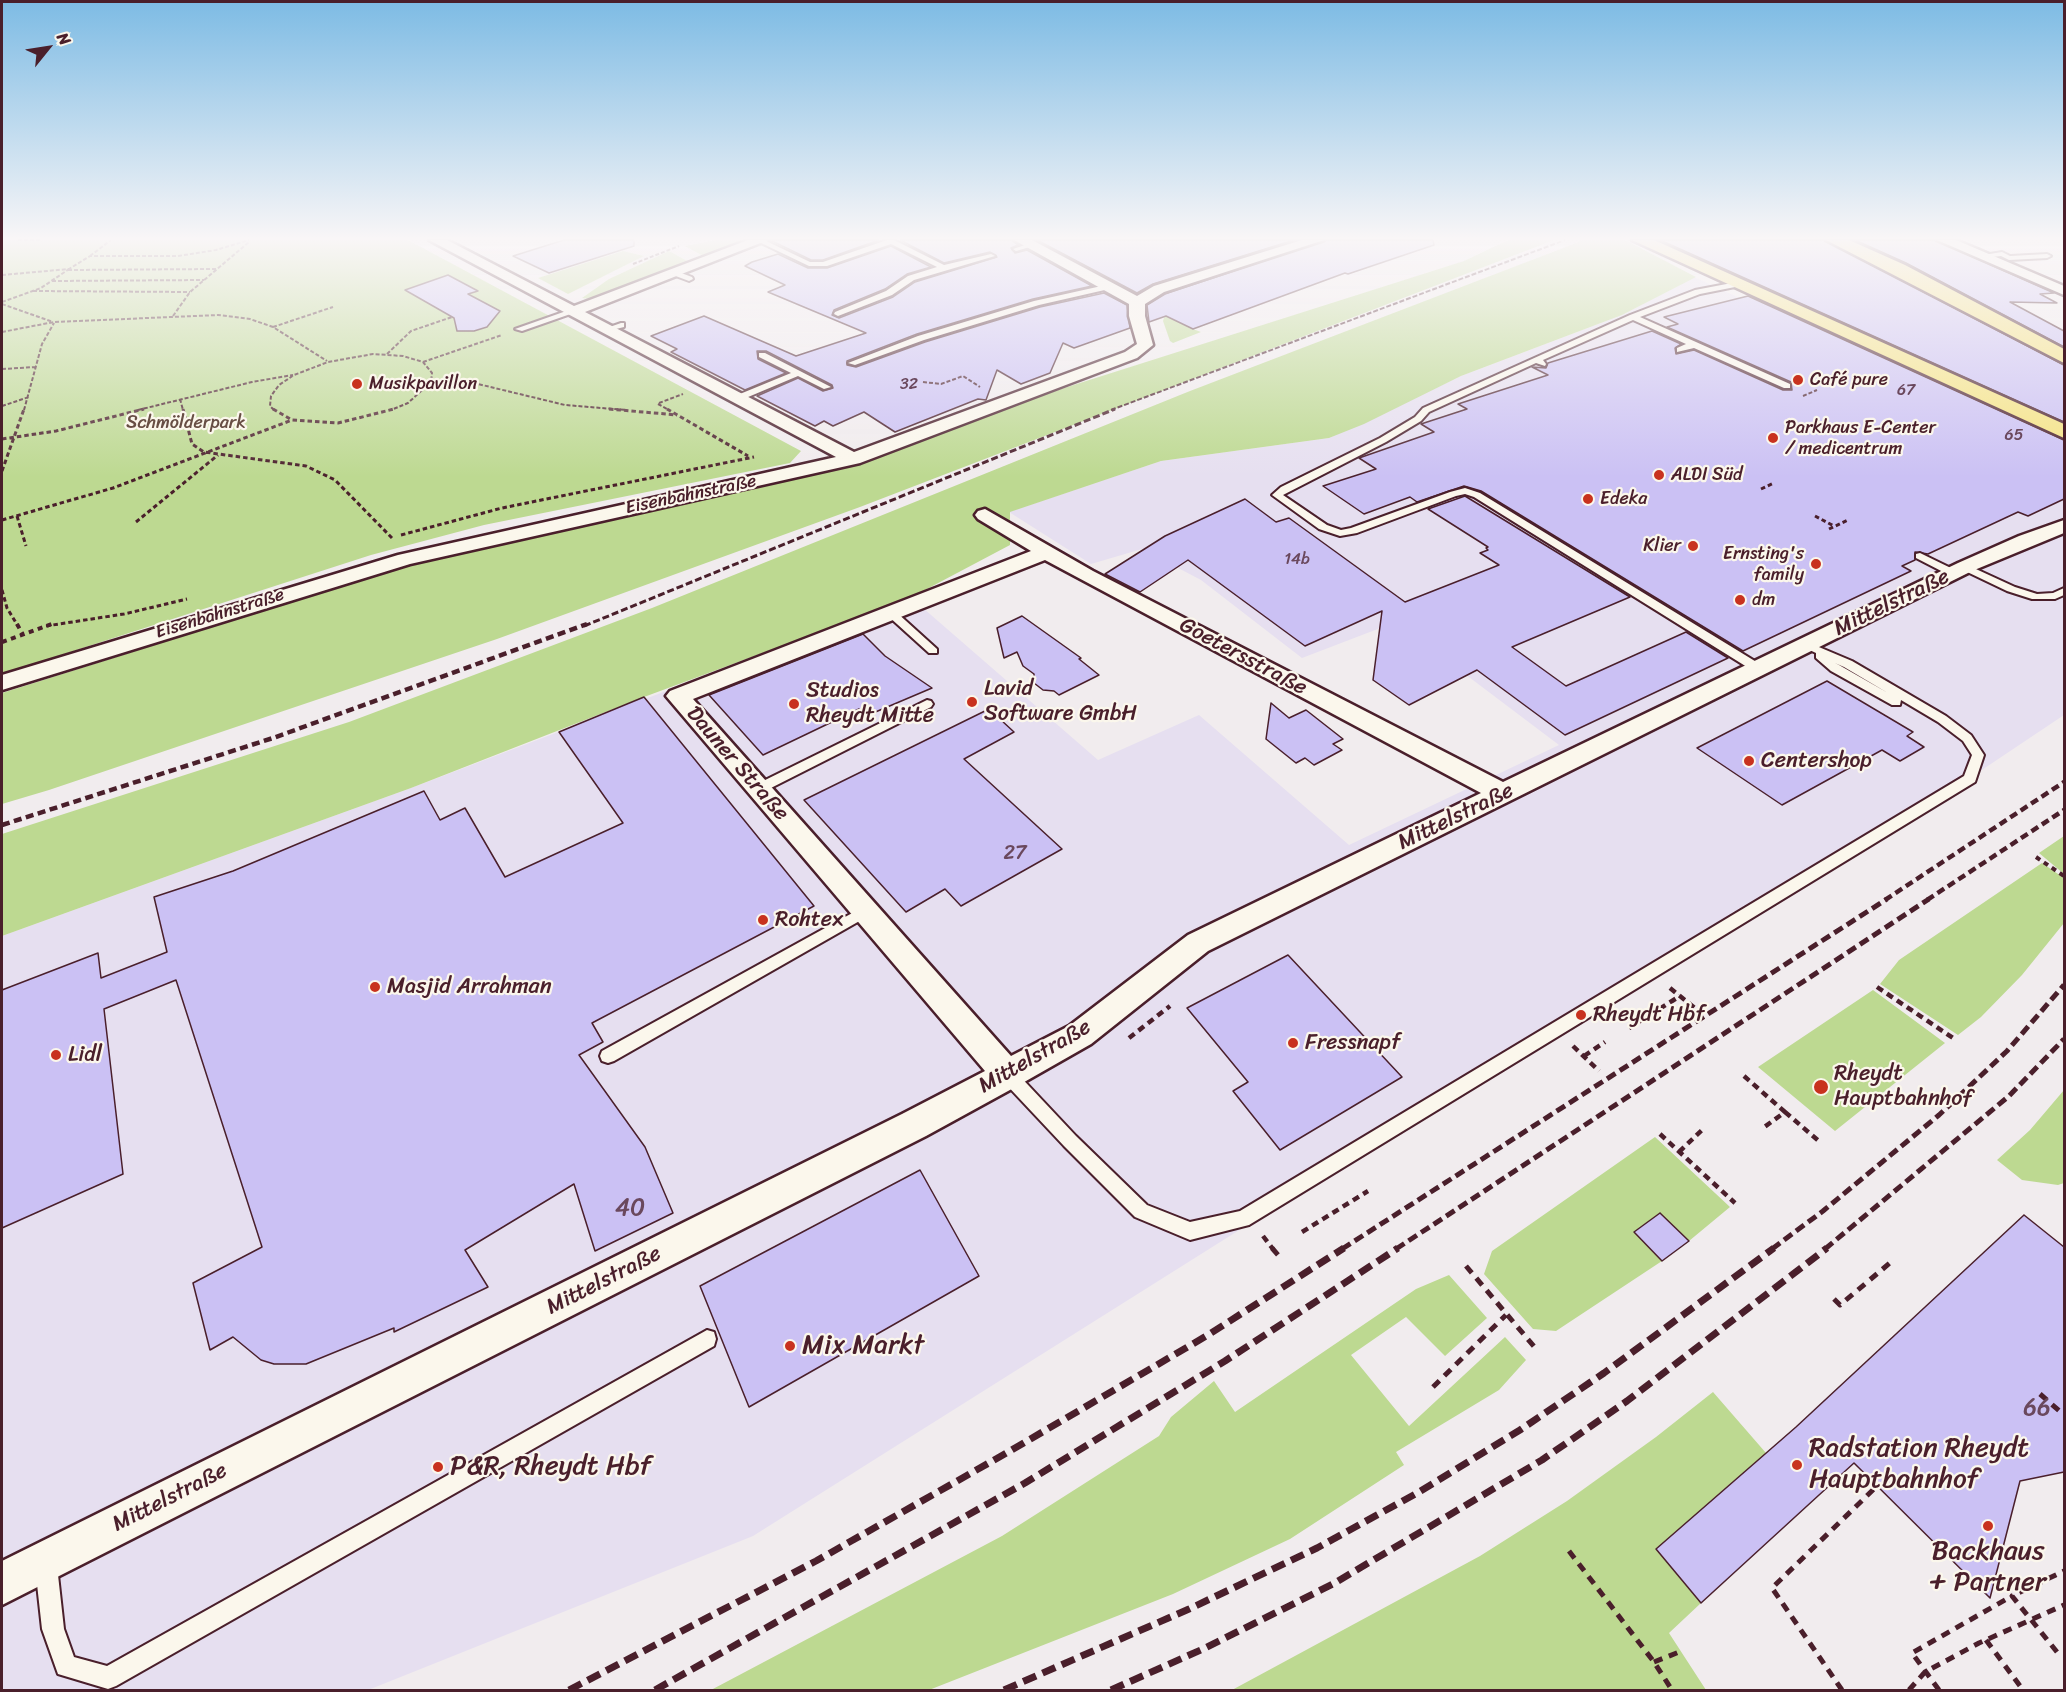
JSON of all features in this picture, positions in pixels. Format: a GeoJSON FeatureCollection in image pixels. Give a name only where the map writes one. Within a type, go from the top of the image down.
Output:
{"type":"FeatureCollection","features":[{"type":"Feature","properties":{"kind":"main road"},"geometry":{"type":"LineString","coordinates":[[1814,319],[2064,432]]}},
{"type":"Feature","properties":{"kind":"main road"},"geometry":{"type":"LineString","coordinates":[[1993,319],[2064,357]]}},
{"type":"Feature","properties":{"kind":"street"},"geometry":{"type":"LineString","coordinates":[[594,319],[615,327],[738,398],[853,459]]}},
{"type":"Feature","properties":{"kind":"street","name":"Eisenbahnstraße"},"geometry":{"type":"LineString","coordinates":[[2,683],[405,559],[853,459],[1008,404],[1131,355],[1145,345],[1138,319]]}},
{"type":"Feature","properties":{"kind":"street","name":"Goetersstraße"},"geometry":{"type":"LineString","coordinates":[[985,515],[1044,552],[1504,794]]}},
{"type":"Feature","properties":{"kind":"street","name":"Mittelstraße"},"geometry":{"type":"LineString","coordinates":[[2,1584],[904,1131],[1080,1035],[1198,944],[1959,570],[2064,526]]}},
{"type":"Feature","properties":{"kind":"street","name":"Dauner Straße"},"geometry":{"type":"LineString","coordinates":[[1008,1075],[678,696],[1044,552]]}},
{"type":"Feature","properties":{"kind":"lane"},"geometry":{"type":"LineString","coordinates":[[519,329],[550,319]]}},
{"type":"Feature","properties":{"kind":"lane"},"geometry":{"type":"LineString","coordinates":[[852,363],[921,338],[984,319]]}},
{"type":"Feature","properties":{"kind":"lane"},"geometry":{"type":"LineString","coordinates":[[1629,319],[1540,362],[1426,410],[1418,419],[1383,440],[1284,489],[1277,495],[1323,527],[1340,533],[1353,531],[1465,491],[1476,495],[1759,669]]}},
{"type":"Feature","properties":{"kind":"lane"},"geometry":{"type":"LineString","coordinates":[[1637,319],[1787,386]]}},
{"type":"Feature","properties":{"kind":"lane"},"geometry":{"type":"LineString","coordinates":[[1680,350],[1691,346],[1690,343]]}},
{"type":"Feature","properties":{"kind":"lane"},"geometry":{"type":"LineString","coordinates":[[762,355],[826,387]]}},
{"type":"Feature","properties":{"kind":"lane"},"geometry":{"type":"LineString","coordinates":[[738,398],[798,373]]}},
{"type":"Feature","properties":{"kind":"lane"},"geometry":{"type":"LineString","coordinates":[[1920,556],[2036,597],[2055,596],[2064,591]]}},
{"type":"Feature","properties":{"kind":"lane"},"geometry":{"type":"LineString","coordinates":[[891,613],[933,651]]}},
{"type":"Feature","properties":{"kind":"lane"},"geometry":{"type":"LineString","coordinates":[[1008,1075],[1070,1141],[1141,1211],[1190,1232],[1243,1219],[1970,779],[1978,755],[1947,718],[1899,704],[1835,668],[1807,645]]}},
{"type":"Feature","properties":{"kind":"lane"},"geometry":{"type":"LineString","coordinates":[[758,789],[927,704]]}},
{"type":"Feature","properties":{"kind":"lane"},"geometry":{"type":"LineString","coordinates":[[608,1056],[865,911]]}},
{"type":"Feature","properties":{"kind":"lane"},"geometry":{"type":"LineString","coordinates":[[45,1561],[52,1629],[66,1666],[108,1678],[707,1339]]}},
{"type":"Feature","properties":{"kind":"path"},"geometry":{"type":"LineString","coordinates":[[46,319],[54,322]]}},
{"type":"Feature","properties":{"kind":"path"},"geometry":{"type":"LineString","coordinates":[[2,332],[54,322],[114,319]]}},
{"type":"Feature","properties":{"kind":"path"},"geometry":{"type":"LineString","coordinates":[[250,319],[273,327],[328,362]]}},
{"type":"Feature","properties":{"kind":"path"},"geometry":{"type":"LineString","coordinates":[[273,327],[297,319]]}},
{"type":"Feature","properties":{"kind":"path"},"geometry":{"type":"LineString","coordinates":[[386,354],[411,331],[446,319]]}},
{"type":"Feature","properties":{"kind":"path"},"geometry":{"type":"LineString","coordinates":[[2,471],[28,397],[42,344],[54,322]]}},
{"type":"Feature","properties":{"kind":"path"},"geometry":{"type":"LineString","coordinates":[[2,439],[56,431],[180,399],[294,375],[328,362],[386,354],[423,362],[519,329]]}},
{"type":"Feature","properties":{"kind":"path"},"geometry":{"type":"LineString","coordinates":[[294,375],[279,385],[271,396],[270,406],[278,414],[292,420],[313,423],[363,419],[408,403],[423,392],[431,382],[432,373],[423,362]]}},
{"type":"Feature","properties":{"kind":"path"},"geometry":{"type":"LineString","coordinates":[[2,369],[36,367]]}},
{"type":"Feature","properties":{"kind":"path"},"geometry":{"type":"LineString","coordinates":[[922,381],[941,384],[963,376],[1008,404]]}},
{"type":"Feature","properties":{"kind":"path"},"geometry":{"type":"LineString","coordinates":[[431,382],[478,384],[565,405],[677,415]]}},
{"type":"Feature","properties":{"kind":"path"},"geometry":{"type":"LineString","coordinates":[[2,406],[28,397]]}},
{"type":"Feature","properties":{"kind":"path"},"geometry":{"type":"LineString","coordinates":[[180,399],[192,444],[204,452],[306,466],[335,480],[393,538],[405,559]]}},
{"type":"Feature","properties":{"kind":"path"},"geometry":{"type":"LineString","coordinates":[[658,404],[749,457]]}},
{"type":"Feature","properties":{"kind":"path"},"geometry":{"type":"LineString","coordinates":[[2,520],[113,488],[292,420]]}},
{"type":"Feature","properties":{"kind":"path"},"geometry":{"type":"LineString","coordinates":[[136,522],[219,454]]}},
{"type":"Feature","properties":{"kind":"path"},"geometry":{"type":"LineString","coordinates":[[1761,489],[1774,483]]}},
{"type":"Feature","properties":{"kind":"path"},"geometry":{"type":"LineString","coordinates":[[17,516],[26,546]]}},
{"type":"Feature","properties":{"kind":"path"},"geometry":{"type":"LineString","coordinates":[[1815,516],[1834,526]]}},
{"type":"Feature","properties":{"kind":"path"},"geometry":{"type":"LineString","coordinates":[[1829,529],[1848,520]]}},
{"type":"Feature","properties":{"kind":"path"},"geometry":{"type":"LineString","coordinates":[[2,590],[7,608],[22,633]]}},
{"type":"Feature","properties":{"kind":"path"},"geometry":{"type":"LineString","coordinates":[[2036,857],[2064,876]]}},
{"type":"Feature","properties":{"kind":"path"},"geometry":{"type":"LineString","coordinates":[[1665,983],[1696,1009]]}},
{"type":"Feature","properties":{"kind":"path"},"geometry":{"type":"LineString","coordinates":[[1877,987],[1953,1038]]}},
{"type":"Feature","properties":{"kind":"path"},"geometry":{"type":"LineString","coordinates":[[1629,1028],[1680,996]]}},
{"type":"Feature","properties":{"kind":"path"},"geometry":{"type":"LineString","coordinates":[[1568,1041],[1599,1071]]}},
{"type":"Feature","properties":{"kind":"path"},"geometry":{"type":"LineString","coordinates":[[1584,1056],[1605,1042]]}},
{"type":"Feature","properties":{"kind":"path"},"geometry":{"type":"LineString","coordinates":[[1744,1076],[1820,1142]]}},
{"type":"Feature","properties":{"kind":"path"},"geometry":{"type":"LineString","coordinates":[[1763,1128],[1785,1112]]}},
{"type":"Feature","properties":{"kind":"path"},"geometry":{"type":"LineString","coordinates":[[1679,1152],[1702,1130]]}},
{"type":"Feature","properties":{"kind":"path"},"geometry":{"type":"LineString","coordinates":[[1660,1134],[1735,1203]]}},
{"type":"Feature","properties":{"kind":"path"},"geometry":{"type":"LineString","coordinates":[[1302,1232],[1368,1191]]}},
{"type":"Feature","properties":{"kind":"path"},"geometry":{"type":"LineString","coordinates":[[1834,1299],[1840,1305],[1890,1262]]}},
{"type":"Feature","properties":{"kind":"path"},"geometry":{"type":"LineString","coordinates":[[1466,1266],[1536,1350]]}},
{"type":"Feature","properties":{"kind":"path"},"geometry":{"type":"LineString","coordinates":[[1433,1388],[1506,1315]]}},
{"type":"Feature","properties":{"kind":"path"},"geometry":{"type":"LineString","coordinates":[[2040,1394],[2064,1416]]}},
{"type":"Feature","properties":{"kind":"path"},"geometry":{"type":"LineString","coordinates":[[1842,1690],[1772,1588],[1877,1486]]}},
{"type":"Feature","properties":{"kind":"path"},"geometry":{"type":"LineString","coordinates":[[1569,1551],[1654,1662],[1672,1690]]}},
{"type":"Feature","properties":{"kind":"path"},"geometry":{"type":"LineString","coordinates":[[1939,1690],[1912,1653],[2012,1596],[2064,1570]]}},
{"type":"Feature","properties":{"kind":"path"},"geometry":{"type":"LineString","coordinates":[[2012,1596],[2057,1652]]}},
{"type":"Feature","properties":{"kind":"path"},"geometry":{"type":"LineString","coordinates":[[1909,1690],[1925,1672],[1986,1640],[2064,1605]]}},
{"type":"Feature","properties":{"kind":"path"},"geometry":{"type":"LineString","coordinates":[[1986,1640],[2023,1690]]}},
{"type":"Feature","properties":{"kind":"path"},"geometry":{"type":"LineString","coordinates":[[1654,1662],[1679,1652]]}},
{"type":"Feature","properties":{"kind":"shaded area"},"geometry":{"type":"Polygon","coordinates":[[[1612,319],[1785,319],[2064,447],[2064,715],[1937,800],[1581,1015],[753,1536],[368,1690],[2,1690],[2,936],[411,788],[908,599],[923,608],[1098,760],[1199,715],[1349,845],[1559,745],[1396,622],[1302,658],[1201,580],[1142,549],[1091,564],[1009,512],[1161,461],[1329,438],[1461,376],[1612,319]]]}},
{"type":"Feature","properties":{"kind":"green space","name":"Schmölderpark"},"geometry":{"type":"Polygon","coordinates":[[[2,319],[555,319],[801,451],[790,463],[484,525],[371,555],[2,674],[2,319]]]}},
{"type":"Feature","properties":{"kind":"green space"},"geometry":{"type":"Polygon","coordinates":[[[1164,319],[1177,319],[1201,332],[1173,343],[1170,341],[1164,319]]]}},
{"type":"Feature","properties":{"kind":"green space"},"geometry":{"type":"Polygon","coordinates":[[[1282,319],[1349,319],[860,507],[497,639],[2,804],[2,693],[415,563],[853,465],[1061,389],[1282,319]]]}},
{"type":"Feature","properties":{"kind":"green space"},"geometry":{"type":"Polygon","coordinates":[[[1378,319],[1612,319],[1461,376],[1364,424],[1329,438],[1161,461],[1010,512],[1010,545],[908,599],[644,697],[411,788],[2,936],[2,834],[349,722],[652,608],[1190,391],[1378,319]]]}},
{"type":"Feature","properties":{"kind":"green space"},"geometry":{"type":"Polygon","coordinates":[[[2064,836],[2064,874],[2039,853],[2064,836]]]}},
{"type":"Feature","properties":{"kind":"green space"},"geometry":{"type":"Polygon","coordinates":[[[2042,863],[2064,878],[2064,923],[2022,975],[1981,1017],[1958,1035],[1880,984],[1899,960],[2042,863]]]}},
{"type":"Feature","properties":{"kind":"green space"},"geometry":{"type":"Polygon","coordinates":[[[1873,990],[1945,1043],[1835,1131],[1758,1067],[1873,990]]]}},
{"type":"Feature","properties":{"kind":"green space"},"geometry":{"type":"Polygon","coordinates":[[[2064,1090],[2064,1183],[2058,1185],[2022,1180],[1997,1160],[2030,1130],[2064,1090]]]}},
{"type":"Feature","properties":{"kind":"green space"},"geometry":{"type":"Polygon","coordinates":[[[1655,1137],[1730,1207],[1689,1241],[1660,1213],[1634,1232],[1662,1261],[1556,1331],[1533,1329],[1484,1274],[1492,1251],[1655,1137]]]}},
{"type":"Feature","properties":{"kind":"green space"},"geometry":{"type":"Polygon","coordinates":[[[1449,1275],[1487,1318],[1445,1356],[1406,1317],[1351,1355],[1409,1426],[1505,1337],[1526,1360],[1499,1390],[1396,1452],[1404,1465],[1290,1539],[1173,1594],[929,1690],[711,1690],[1002,1536],[1159,1436],[1171,1417],[1214,1381],[1235,1412],[1416,1289],[1449,1275]]]}},
{"type":"Feature","properties":{"kind":"green space"},"geometry":{"type":"Polygon","coordinates":[[[1713,1392],[1766,1453],[1656,1549],[1701,1603],[1669,1633],[1706,1690],[1232,1690],[1480,1556],[1567,1501],[1656,1437],[1713,1392]]]}},
{"type":"Feature","properties":{"kind":"building"},"geometry":{"type":"Polygon","coordinates":[[[454,319],[494,319],[487,327],[474,331],[457,331],[454,319]]]}},
{"type":"Feature","properties":{"kind":"building"},"geometry":{"type":"Polygon","coordinates":[[[696,319],[711,319],[796,356],[866,333],[832,319],[967,319],[917,334],[847,361],[847,365],[856,367],[925,342],[1001,319],[1129,319],[1130,328],[1074,348],[1063,343],[1050,373],[1021,384],[997,370],[986,400],[978,399],[895,432],[864,412],[833,426],[824,421],[815,426],[757,396],[798,378],[823,391],[833,388],[832,385],[766,351],[757,351],[758,359],[786,373],[745,390],[671,352],[677,349],[651,336],[696,319]]]}},
{"type":"Feature","properties":{"kind":"building"},"geometry":{"type":"Polygon","coordinates":[[[1172,319],[1220,319],[1193,329],[1172,319]]]}},
{"type":"Feature","properties":{"kind":"building"},"geometry":{"type":"Polygon","coordinates":[[[1668,319],[1798,319],[2064,440],[2064,499],[2028,516],[2018,512],[1928,554],[1915,552],[1915,560],[1902,566],[1911,571],[1743,651],[1481,491],[1464,486],[1417,502],[1410,497],[1364,514],[1323,486],[1376,469],[1359,458],[1434,432],[1421,424],[1467,409],[1458,404],[1548,375],[1532,367],[1546,368],[1548,363],[1652,331],[1681,344],[1675,348],[1676,354],[1694,350],[1783,390],[1792,390],[1791,382],[1667,327],[1678,324],[1668,319]]]}},
{"type":"Feature","properties":{"kind":"building"},"geometry":{"type":"Polygon","coordinates":[[[1835,319],[1976,319],[2064,365],[2064,422],[1835,319]]]}},
{"type":"Feature","properties":{"kind":"building"},"geometry":{"type":"Polygon","coordinates":[[[2011,319],[2042,319],[2064,331],[2064,347],[2011,319]]]}},
{"type":"Feature","properties":{"kind":"building"},"geometry":{"type":"Polygon","coordinates":[[[1465,496],[1630,597],[1512,647],[1566,686],[1686,632],[1728,658],[1565,735],[1477,670],[1409,705],[1373,680],[1382,611],[1305,646],[1188,560],[1140,592],[1105,574],[1165,536],[1245,499],[1276,522],[1289,518],[1405,602],[1499,565],[1480,553],[1488,550],[1486,548],[1488,547],[1428,509],[1465,496]]]}},
{"type":"Feature","properties":{"kind":"building"},"geometry":{"type":"Polygon","coordinates":[[[1022,616],[1081,658],[1079,659],[1099,675],[1059,695],[1054,691],[1043,690],[1034,683],[1034,674],[1023,666],[1017,652],[1004,658],[997,628],[1022,616]]]}},
{"type":"Feature","properties":{"kind":"building","name":"Studios Rheydt Mitte"},"geometry":{"type":"Polygon","coordinates":[[[863,634],[885,656],[932,688],[866,716],[859,709],[763,755],[709,695],[863,634]]]}},
{"type":"Feature","properties":{"kind":"building"},"geometry":{"type":"Polygon","coordinates":[[[1827,681],[1913,732],[1907,736],[1924,747],[1900,761],[1882,750],[1782,805],[1697,748],[1827,681]]]}},
{"type":"Feature","properties":{"kind":"building"},"geometry":{"type":"Polygon","coordinates":[[[644,697],[814,906],[592,1023],[603,1042],[579,1055],[645,1147],[673,1213],[595,1251],[574,1184],[465,1250],[488,1287],[394,1332],[394,1328],[306,1364],[274,1364],[261,1360],[233,1337],[210,1350],[193,1283],[262,1247],[176,980],[104,1009],[123,1174],[2,1228],[2,990],[98,953],[101,978],[167,952],[154,897],[233,871],[424,791],[440,820],[465,808],[505,877],[623,823],[559,732],[644,697]]]}},
{"type":"Feature","properties":{"kind":"building"},"geometry":{"type":"Polygon","coordinates":[[[1271,703],[1289,718],[1306,710],[1343,739],[1333,744],[1342,750],[1314,765],[1305,758],[1296,763],[1266,739],[1271,703]]]}},
{"type":"Feature","properties":{"kind":"building"},"geometry":{"type":"Polygon","coordinates":[[[989,709],[1014,732],[964,759],[1062,849],[961,906],[945,889],[906,912],[804,800],[989,709]]]}},
{"type":"Feature","properties":{"kind":"building","name":"Fressnapf"},"geometry":{"type":"Polygon","coordinates":[[[1288,955],[1402,1077],[1280,1150],[1233,1091],[1248,1082],[1187,1008],[1288,955]]]}},
{"type":"Feature","properties":{"kind":"building","name":"Mix Markt"},"geometry":{"type":"Polygon","coordinates":[[[920,1170],[979,1276],[749,1407],[700,1286],[920,1170]]]}},
{"type":"Feature","properties":{"kind":"building"},"geometry":{"type":"Polygon","coordinates":[[[1660,1213],[1689,1241],[1662,1261],[1634,1232],[1660,1213]]]}},
{"type":"Feature","properties":{"kind":"building"},"geometry":{"type":"Polygon","coordinates":[[[2024,1215],[2064,1247],[2064,1472],[2020,1481],[1990,1598],[1854,1463],[1701,1603],[1656,1549],[1796,1427],[2024,1215]]]}},
{"type":"Feature","properties":{"kind":"railway"},"geometry":{"type":"LineString","coordinates":[[1111,410],[1354,319]]}},
{"type":"Feature","properties":{"kind":"railway"},"geometry":{"type":"LineString","coordinates":[[584,626],[1115,409]]}},
{"type":"Feature","properties":{"kind":"railway"},"geometry":{"type":"LineString","coordinates":[[2,825],[273,738],[587,624]]}},
{"type":"Feature","properties":{"kind":"railway"},"geometry":{"type":"LineString","coordinates":[[1885,900],[2064,782]]}},
{"type":"Feature","properties":{"kind":"railway"},"geometry":{"type":"LineString","coordinates":[[1927,900],[2064,810]]}},
{"type":"Feature","properties":{"kind":"railway"},"geometry":{"type":"LineString","coordinates":[[1342,1249],[1887,899]]}},
{"type":"Feature","properties":{"kind":"railway"},"geometry":{"type":"LineString","coordinates":[[1396,1249],[1929,899]]}},
{"type":"Feature","properties":{"kind":"railway"},"geometry":{"type":"LineString","coordinates":[[1772,1249],[1823,1211],[1939,1115],[2007,1051],[2064,985]]}},
{"type":"Feature","properties":{"kind":"railway"},"geometry":{"type":"LineString","coordinates":[[1825,1249],[2009,1096],[2064,1039]]}},
{"type":"Feature","properties":{"kind":"railway"},"geometry":{"type":"LineString","coordinates":[[569,1690],[816,1561],[1010,1451],[1208,1335],[1344,1248]]}},
{"type":"Feature","properties":{"kind":"railway"},"geometry":{"type":"LineString","coordinates":[[655,1690],[1025,1483],[1225,1361],[1398,1248]]}},
{"type":"Feature","properties":{"kind":"railway"},"geometry":{"type":"LineString","coordinates":[[1004,1690],[1189,1609],[1317,1548],[1419,1492],[1520,1430],[1604,1373],[1774,1248]]}},
{"type":"Feature","properties":{"kind":"railway"},"geometry":{"type":"LineString","coordinates":[[1111,1690],[1203,1649],[1333,1584],[1542,1460],[1627,1401],[1827,1248]]}},
{"type":"Feature","properties":{"kind":"place","name":"Café pure"},"geometry":{"type":"Point","coordinates":[1798,380]}},
{"type":"Feature","properties":{"kind":"place","name":"Musikpavillon"},"geometry":{"type":"Point","coordinates":[357,384]}},
{"type":"Feature","properties":{"kind":"place","name":"Parkhaus E-Center / medicentrum"},"geometry":{"type":"Point","coordinates":[1773,438]}},
{"type":"Feature","properties":{"kind":"place","name":"ALDI Süd"},"geometry":{"type":"Point","coordinates":[1659,475]}},
{"type":"Feature","properties":{"kind":"place","name":"Edeka"},"geometry":{"type":"Point","coordinates":[1588,499]}},
{"type":"Feature","properties":{"kind":"place","name":"Klier"},"geometry":{"type":"Point","coordinates":[1693,546]}},
{"type":"Feature","properties":{"kind":"place","name":"Ernsting's family"},"geometry":{"type":"Point","coordinates":[1816,564]}},
{"type":"Feature","properties":{"kind":"place","name":"dm"},"geometry":{"type":"Point","coordinates":[1740,600]}},
{"type":"Feature","properties":{"kind":"place","name":"Lavid Software GmbH"},"geometry":{"type":"Point","coordinates":[972,702]}},
{"type":"Feature","properties":{"kind":"place","name":"Studios Rheydt Mitte"},"geometry":{"type":"Point","coordinates":[794,704]}},
{"type":"Feature","properties":{"kind":"place","name":"Centershop"},"geometry":{"type":"Point","coordinates":[1749,761]}},
{"type":"Feature","properties":{"kind":"place","name":"Rohtex"},"geometry":{"type":"Point","coordinates":[763,920]}},
{"type":"Feature","properties":{"kind":"place","name":"Masjid Arrahman"},"geometry":{"type":"Point","coordinates":[375,987]}},
{"type":"Feature","properties":{"kind":"place","name":"Rheydt Hbf"},"geometry":{"type":"Point","coordinates":[1581,1015]}},
{"type":"Feature","properties":{"kind":"place","name":"Fressnapf"},"geometry":{"type":"Point","coordinates":[1293,1043]}},
{"type":"Feature","properties":{"kind":"place","name":"Lidl"},"geometry":{"type":"Point","coordinates":[56,1055]}},
{"type":"Feature","properties":{"kind":"place","name":"Rheydt Hauptbahnhof"},"geometry":{"type":"Point","coordinates":[1821,1087]}},
{"type":"Feature","properties":{"kind":"place","name":"Mix Markt"},"geometry":{"type":"Point","coordinates":[790,1346]}},
{"type":"Feature","properties":{"kind":"place","name":"Radstation Rheydt Hauptbahnhof"},"geometry":{"type":"Point","coordinates":[1797,1465]}},
{"type":"Feature","properties":{"kind":"place","name":"P&R, Rheydt Hbf"},"geometry":{"type":"Point","coordinates":[438,1467]}},
{"type":"Feature","properties":{"kind":"place","name":"Backhaus + Partner"},"geometry":{"type":"Point","coordinates":[1988,1526]}}]}
